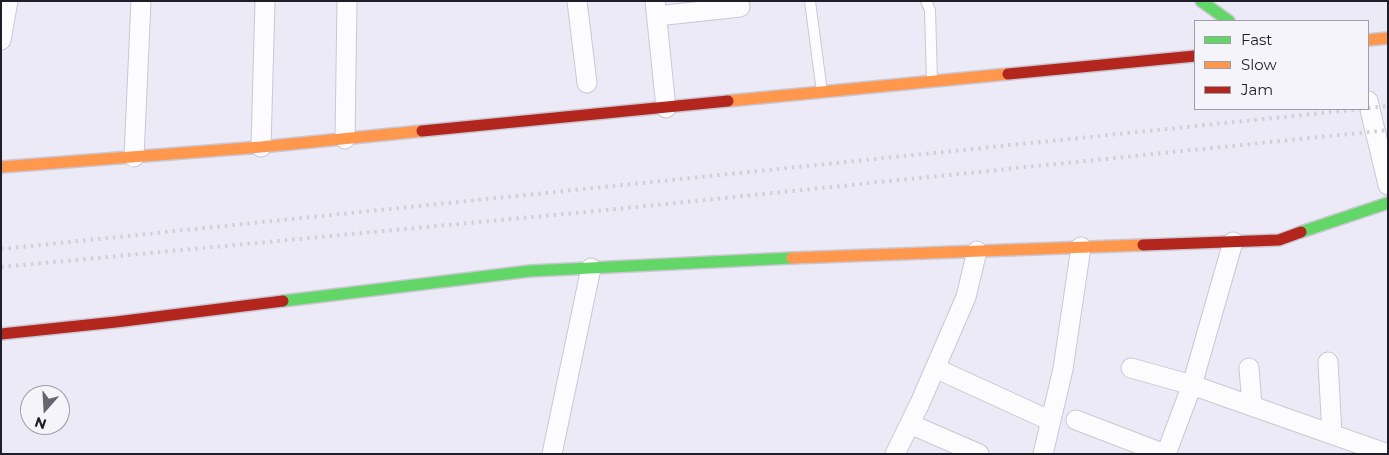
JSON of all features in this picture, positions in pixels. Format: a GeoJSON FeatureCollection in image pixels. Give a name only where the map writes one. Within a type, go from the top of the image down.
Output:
{"type":"FeatureCollection","features":[{"type":"Feature","properties":{"kind":"street"},"geometry":{"type":"LineString","coordinates":[[1,40],[8,1]]}},
{"type":"Feature","properties":{"kind":"street"},"geometry":{"type":"LineString","coordinates":[[134,157],[141,1]]}},
{"type":"Feature","properties":{"kind":"street"},"geometry":{"type":"LineString","coordinates":[[261,147],[265,1]]}},
{"type":"Feature","properties":{"kind":"street"},"geometry":{"type":"LineString","coordinates":[[345,139],[347,1]]}},
{"type":"Feature","properties":{"kind":"street"},"geometry":{"type":"LineString","coordinates":[[577,1],[587,83]]}},
{"type":"Feature","properties":{"kind":"street"},"geometry":{"type":"LineString","coordinates":[[1202,1],[1228,20]]}},
{"type":"Feature","properties":{"kind":"street"},"geometry":{"type":"LineString","coordinates":[[666,108],[656,9],[740,7]]}},
{"type":"Feature","properties":{"kind":"street"},"geometry":{"type":"LineString","coordinates":[[1369,40],[1388,38]]}},
{"type":"Feature","properties":{"kind":"street"},"geometry":{"type":"LineString","coordinates":[[1,168],[261,147],[1194,56]]}},
{"type":"Feature","properties":{"kind":"street"},"geometry":{"type":"LineString","coordinates":[[1369,105],[1388,185]]}},
{"type":"Feature","properties":{"kind":"street"},"geometry":{"type":"LineString","coordinates":[[1,334],[126,321],[530,271],[1279,240],[1388,203]]}},
{"type":"Feature","properties":{"kind":"street"},"geometry":{"type":"LineString","coordinates":[[1076,420],[1165,454],[1192,385],[1233,242]]}},
{"type":"Feature","properties":{"kind":"street"},"geometry":{"type":"LineString","coordinates":[[1043,454],[1063,369],[1081,247]]}},
{"type":"Feature","properties":{"kind":"street"},"geometry":{"type":"LineString","coordinates":[[895,454],[966,297],[977,251]]}},
{"type":"Feature","properties":{"kind":"street"},"geometry":{"type":"LineString","coordinates":[[552,454],[591,268]]}},
{"type":"Feature","properties":{"kind":"street"},"geometry":{"type":"LineString","coordinates":[[1328,362],[1332,434]]}},
{"type":"Feature","properties":{"kind":"street"},"geometry":{"type":"LineString","coordinates":[[935,368],[1051,421]]}},
{"type":"Feature","properties":{"kind":"street"},"geometry":{"type":"LineString","coordinates":[[1131,368],[1192,385],[1388,454]]}},
{"type":"Feature","properties":{"kind":"street"},"geometry":{"type":"LineString","coordinates":[[1249,368],[1252,406]]}},
{"type":"Feature","properties":{"kind":"street"},"geometry":{"type":"LineString","coordinates":[[910,424],[980,454]]}},
{"type":"Feature","properties":{"kind":"lane"},"geometry":{"type":"LineString","coordinates":[[810,1],[822,92]]}},
{"type":"Feature","properties":{"kind":"lane"},"geometry":{"type":"LineString","coordinates":[[926,1],[931,16],[932,82]]}},
{"type":"Feature","properties":{"kind":"railway"},"geometry":{"type":"LineString","coordinates":[[1369,108],[1388,106]]}},
{"type":"Feature","properties":{"kind":"railway"},"geometry":{"type":"LineString","coordinates":[[1,249],[1351,110]]}},
{"type":"Feature","properties":{"kind":"railway"},"geometry":{"type":"LineString","coordinates":[[1,267],[607,210],[1388,130]]}},
{"type":"Feature","properties":{"kind":"traffic: fast"},"geometry":{"type":"LineString","coordinates":[[1201,1],[1228,20]]}},
{"type":"Feature","properties":{"kind":"traffic: fast"},"geometry":{"type":"LineString","coordinates":[[1301,232],[1388,203]]}},
{"type":"Feature","properties":{"kind":"traffic: fast"},"geometry":{"type":"LineString","coordinates":[[283,301],[530,271],[792,258]]}},
{"type":"Feature","properties":{"kind":"traffic: slow"},"geometry":{"type":"LineString","coordinates":[[1369,40],[1388,38]]}},
{"type":"Feature","properties":{"kind":"traffic: slow"},"geometry":{"type":"LineString","coordinates":[[728,101],[1008,74]]}},
{"type":"Feature","properties":{"kind":"traffic: slow"},"geometry":{"type":"LineString","coordinates":[[1,167],[261,147],[422,131]]}},
{"type":"Feature","properties":{"kind":"traffic: slow"},"geometry":{"type":"LineString","coordinates":[[792,258],[1143,245]]}},
{"type":"Feature","properties":{"kind":"traffic: jam"},"geometry":{"type":"LineString","coordinates":[[1008,74],[1194,56]]}},
{"type":"Feature","properties":{"kind":"traffic: jam"},"geometry":{"type":"LineString","coordinates":[[422,131],[728,101]]}},
{"type":"Feature","properties":{"kind":"traffic: jam"},"geometry":{"type":"LineString","coordinates":[[1143,245],[1279,240],[1301,232]]}},
{"type":"Feature","properties":{"kind":"traffic: jam"},"geometry":{"type":"LineString","coordinates":[[1,334],[283,301]]}}]}
